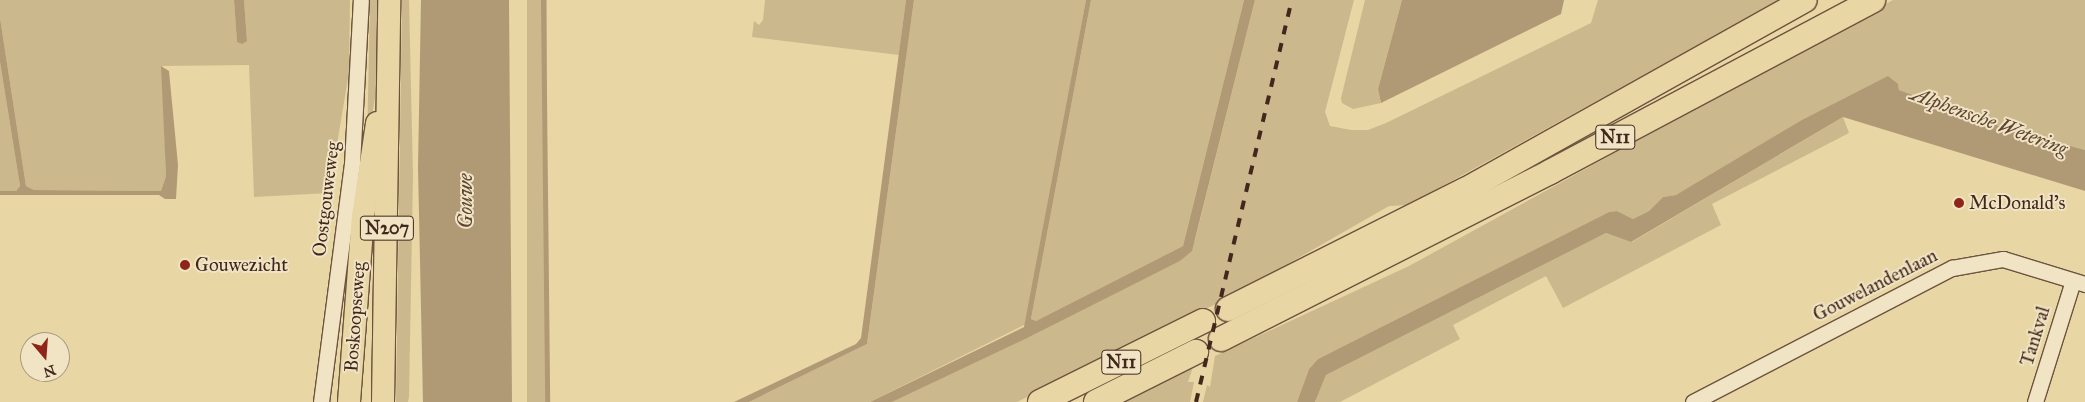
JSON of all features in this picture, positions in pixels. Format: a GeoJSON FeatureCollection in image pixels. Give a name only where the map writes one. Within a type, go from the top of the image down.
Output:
{"type":"FeatureCollection","features":[{"type":"Feature","properties":{"kind":"highway","name":"N11"},"geometry":{"type":"LineString","coordinates":[[1228,309],[1465,190],[1805,0]]}},
{"type":"Feature","properties":{"kind":"highway","name":"N11"},"geometry":{"type":"LineString","coordinates":[[1221,339],[1550,172],[1873,0]]}},
{"type":"Feature","properties":{"kind":"highway","name":"N11"},"geometry":{"type":"LineString","coordinates":[[1040,402],[1203,321]]}},
{"type":"Feature","properties":{"kind":"highway","name":"N11"},"geometry":{"type":"LineString","coordinates":[[1096,402],[1196,352]]}},
{"type":"Feature","properties":{"kind":"main road","name":"Boskoopseweg"},"geometry":{"type":"LineString","coordinates":[[383,402],[389,0]]}},
{"type":"Feature","properties":{"kind":"main road","name":"Boskoopseweg"},"geometry":{"type":"LineString","coordinates":[[348,402],[363,217],[388,53]]}},
{"type":"Feature","properties":{"kind":"street","name":"Oostgouweweg"},"geometry":{"type":"LineString","coordinates":[[321,402],[352,164],[359,82],[361,0]]}},
{"type":"Feature","properties":{"kind":"street","name":"Gouwelandenlaan"},"geometry":{"type":"LineString","coordinates":[[1693,402],[1952,268],[2003,259],[2079,283]]}},
{"type":"Feature","properties":{"kind":"street","name":"Tankval"},"geometry":{"type":"LineString","coordinates":[[2035,402],[2079,283]]}},
{"type":"Feature","properties":{"kind":"shaded area"},"geometry":{"type":"Polygon","coordinates":[[[0,0],[234,0],[237,42],[247,41],[244,0],[350,0],[349,72],[329,193],[254,197],[249,65],[162,66],[166,176],[161,191],[34,190],[26,186],[0,18],[0,0]]]}},
{"type":"Feature","properties":{"kind":"shaded area"},"geometry":{"type":"Polygon","coordinates":[[[370,0],[382,0],[381,62],[367,145],[370,0]]]}},
{"type":"Feature","properties":{"kind":"shaded area"},"geometry":{"type":"Polygon","coordinates":[[[402,0],[409,0],[413,175],[409,397],[408,402],[396,402],[402,0]]]}},
{"type":"Feature","properties":{"kind":"shaded area"},"geometry":{"type":"Polygon","coordinates":[[[527,0],[547,0],[547,402],[527,402],[527,0]]]}},
{"type":"Feature","properties":{"kind":"shaded area"},"geometry":{"type":"Polygon","coordinates":[[[765,0],[906,0],[899,55],[752,37],[754,21],[759,25],[763,20],[765,0]]]}},
{"type":"Feature","properties":{"kind":"shaded area"},"geometry":{"type":"Polygon","coordinates":[[[914,0],[1086,0],[1026,324],[870,402],[749,402],[867,344],[914,0]]]}},
{"type":"Feature","properties":{"kind":"shaded area"},"geometry":{"type":"Polygon","coordinates":[[[1091,0],[1244,0],[1183,246],[1036,321],[1031,319],[1091,0]]]}},
{"type":"Feature","properties":{"kind":"shaded area"},"geometry":{"type":"Polygon","coordinates":[[[1255,0],[1354,0],[1325,112],[1330,126],[1351,130],[1368,130],[1591,23],[1598,0],[1780,0],[1408,205],[1389,206],[1232,296],[1017,402],[892,402],[1180,261],[1195,240],[1255,0]]]}},
{"type":"Feature","properties":{"kind":"shaded area"},"geometry":{"type":"Polygon","coordinates":[[[1365,0],[1402,0],[1378,89],[1381,103],[1353,109],[1342,103],[1341,98],[1365,0]]]}},
{"type":"Feature","properties":{"kind":"shaded area"},"geometry":{"type":"Polygon","coordinates":[[[1893,0],[2085,0],[2085,150],[2002,127],[1899,90],[1898,84],[1676,195],[1663,197],[1649,211],[1633,219],[1617,211],[1609,212],[1318,359],[1309,369],[1297,402],[1203,402],[1207,385],[1210,387],[1215,356],[1409,266],[1893,0]]]}},
{"type":"Feature","properties":{"kind":"shaded area"},"geometry":{"type":"Polygon","coordinates":[[[0,62],[20,186],[16,191],[0,191],[0,62]]]}},
{"type":"Feature","properties":{"kind":"shaded area"},"geometry":{"type":"Polygon","coordinates":[[[1843,117],[1849,133],[1712,204],[1721,225],[1563,308],[1546,276],[1453,325],[1460,339],[1340,402],[1315,402],[1326,375],[1606,233],[1632,242],[1843,117]]]}},
{"type":"Feature","properties":{"kind":"shaded area"},"geometry":{"type":"Polygon","coordinates":[[[1193,367],[1188,382],[1194,382],[1190,402],[1120,402],[1193,367]]]}},
{"type":"Feature","properties":{"kind":"water"},"geometry":{"type":"Polygon","coordinates":[[[234,0],[244,0],[247,41],[242,44],[237,42],[234,0]]]}},
{"type":"Feature","properties":{"kind":"water","name":"Gouwe"},"geometry":{"type":"Polygon","coordinates":[[[421,0],[509,0],[512,402],[423,402],[418,167],[421,0]]]}},
{"type":"Feature","properties":{"kind":"water"},"geometry":{"type":"Polygon","coordinates":[[[906,0],[914,0],[867,344],[749,402],[734,402],[856,344],[861,338],[906,0]]]}},
{"type":"Feature","properties":{"kind":"water"},"geometry":{"type":"Polygon","coordinates":[[[1086,0],[1091,0],[1031,319],[1036,321],[1183,246],[1244,0],[1255,0],[1192,251],[1180,261],[1027,338],[892,402],[870,402],[1024,327],[1086,0]]]}},
{"type":"Feature","properties":{"kind":"water"},"geometry":{"type":"Polygon","coordinates":[[[1402,0],[1564,0],[1561,14],[1381,103],[1378,89],[1402,0]]]}},
{"type":"Feature","properties":{"kind":"water"},"geometry":{"type":"Polygon","coordinates":[[[0,18],[26,186],[34,190],[161,191],[166,176],[161,66],[169,71],[178,165],[176,199],[165,199],[159,195],[0,195],[0,191],[16,191],[20,186],[0,62],[0,18]]]}},
{"type":"Feature","properties":{"kind":"water"},"geometry":{"type":"Polygon","coordinates":[[[1888,76],[1898,84],[1899,90],[2002,127],[2085,150],[2085,191],[1843,117],[1631,242],[1606,233],[1326,375],[1315,402],[1297,402],[1309,369],[1318,359],[1609,212],[1617,211],[1633,219],[1649,211],[1663,197],[1676,195],[1802,120],[1888,76]]]}},
{"type":"Feature","properties":{"kind":"waterway"},"geometry":{"type":"LineString","coordinates":[[543,0],[547,402]]}},
{"type":"Feature","properties":{"kind":"railway"},"geometry":{"type":"LineString","coordinates":[[1196,402],[1292,0]]}},
{"type":"Feature","properties":{"kind":"place","name":"McDonald's"},"geometry":{"type":"Point","coordinates":[1959,203]}},
{"type":"Feature","properties":{"kind":"place","name":"Gouwezicht"},"geometry":{"type":"Point","coordinates":[185,265]}},
{"type":"Feature","properties":{"kind":"water label","name":"Alphensche Wetering"},"geometry":{"type":"Point","coordinates":[1989,121]}}]}
